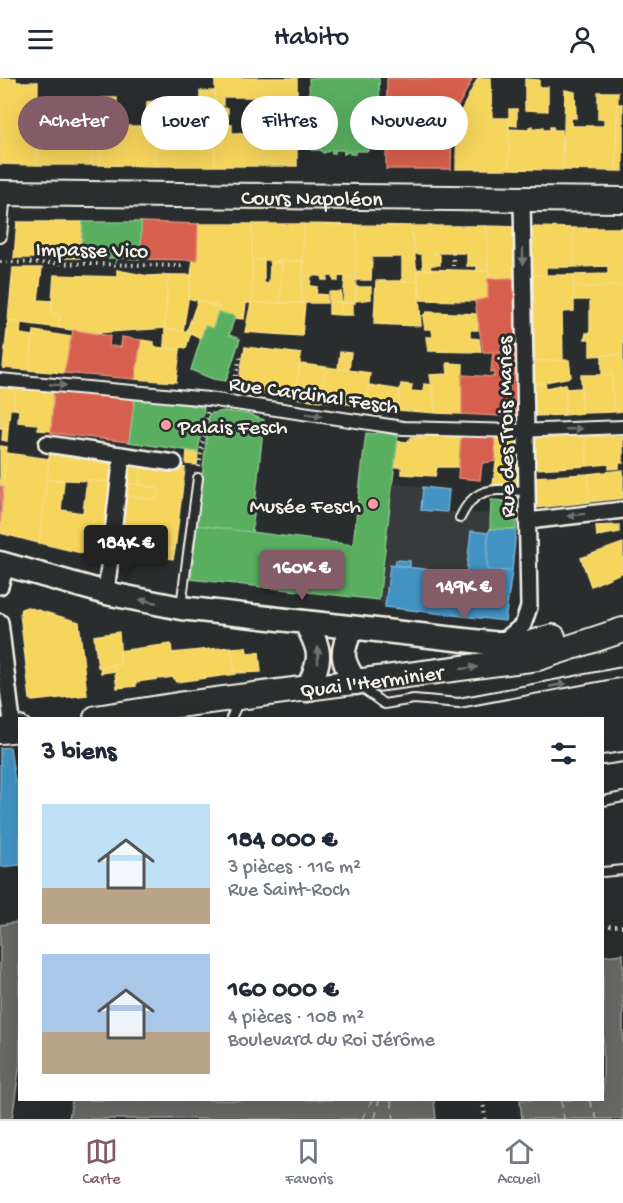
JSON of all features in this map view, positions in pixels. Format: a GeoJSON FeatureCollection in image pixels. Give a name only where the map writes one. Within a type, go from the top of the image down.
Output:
{"type":"FeatureCollection","features":[{"type":"Feature","properties":{"kind":"main road","name":"Cours Napoléon"},"geometry":{"type":"LineString","coordinates":[[2,193],[623,200]]}},
{"type":"Feature","properties":{"kind":"main road"},"geometry":{"type":"LineString","coordinates":[[3,564],[106,592],[181,608],[500,644],[528,644],[623,612]]}},
{"type":"Feature","properties":{"kind":"main road"},"geometry":{"type":"LineString","coordinates":[[305,622],[318,645],[320,656],[318,668],[307,690]]}},
{"type":"Feature","properties":{"kind":"main road"},"geometry":{"type":"LineString","coordinates":[[352,628],[342,655],[345,666],[356,683]]}},
{"type":"Feature","properties":{"kind":"main road","name":"Quai l'Herminier"},"geometry":{"type":"LineString","coordinates":[[111,717],[235,709],[307,690],[538,658],[623,630]]}},
{"type":"Feature","properties":{"kind":"street"},"geometry":{"type":"LineString","coordinates":[[0,236],[2,193]]}},
{"type":"Feature","properties":{"kind":"street","name":"Rue des Trois Maries"},"geometry":{"type":"LineString","coordinates":[[500,644],[523,625],[529,607],[522,198]]}},
{"type":"Feature","properties":{"kind":"street","name":"Rue Cardinal Fesch"},"geometry":{"type":"LineString","coordinates":[[0,380],[209,399],[403,428],[526,430],[623,427]]}},
{"type":"Feature","properties":{"kind":"street"},"geometry":{"type":"LineString","coordinates":[[47,444],[174,463]]}},
{"type":"Feature","properties":{"kind":"street"},"geometry":{"type":"LineString","coordinates":[[106,592],[122,455]]}},
{"type":"Feature","properties":{"kind":"street"},"geometry":{"type":"LineString","coordinates":[[528,521],[623,510]]}},
{"type":"Feature","properties":{"kind":"street"},"geometry":{"type":"LineString","coordinates":[[0,586],[3,564]]}},
{"type":"Feature","properties":{"kind":"street"},"geometry":{"type":"LineString","coordinates":[[0,622],[11,730]]}},
{"type":"Feature","properties":{"kind":"lane"},"geometry":{"type":"LineString","coordinates":[[181,608],[198,478]]}},
{"type":"Feature","properties":{"kind":"lane"},"geometry":{"type":"LineString","coordinates":[[460,518],[475,496],[488,490],[527,491]]}},
{"type":"Feature","properties":{"kind":"lane"},"geometry":{"type":"LineString","coordinates":[[356,683],[384,704],[414,699],[459,703],[623,672]]}},
{"type":"Feature","properties":{"kind":"lane"},"geometry":{"type":"LineString","coordinates":[[604,760],[623,756]]}},
{"type":"Feature","properties":{"kind":"lane"},"geometry":{"type":"LineString","coordinates":[[604,801],[623,797]]}},
{"type":"Feature","properties":{"kind":"lane"},"geometry":{"type":"LineString","coordinates":[[604,872],[623,870]]}},
{"type":"Feature","properties":{"kind":"path"},"geometry":{"type":"LineString","coordinates":[[453,253],[453,266]]}},
{"type":"Feature","properties":{"kind":"path","name":"Impasse Vico"},"geometry":{"type":"LineString","coordinates":[[0,262],[184,266]]}},
{"type":"Feature","properties":{"kind":"path"},"geometry":{"type":"LineString","coordinates":[[237,372],[241,354]]}},
{"type":"Feature","properties":{"kind":"path"},"geometry":{"type":"LineString","coordinates":[[198,478],[209,399]]}},
{"type":"Feature","properties":{"kind":"path"},"geometry":{"type":"LineString","coordinates":[[604,926],[623,926]]}},
{"type":"Feature","properties":{"kind":"path"},"geometry":{"type":"LineString","coordinates":[[483,1101],[485,1119]]}},
{"type":"Feature","properties":{"kind":"shaded area"},"geometry":{"type":"Polygon","coordinates":[[[392,483],[423,487],[422,510],[491,514],[488,533],[512,571],[505,621],[385,607],[379,600],[392,483]]]}},
{"type":"Feature","properties":{"kind":"shaded area"},"geometry":{"type":"Polygon","coordinates":[[[18,922],[18,1078],[12,1119],[0,1119],[0,925],[18,922]]]}},
{"type":"Feature","properties":{"kind":"shaded area"},"geometry":{"type":"Polygon","coordinates":[[[623,954],[623,1119],[522,1119],[520,1101],[604,1101],[604,956],[623,954]]]}},
{"type":"Feature","properties":{"kind":"shaded area"},"geometry":{"type":"Polygon","coordinates":[[[72,1101],[434,1101],[436,1119],[69,1119],[72,1101]]]}},
{"type":"Feature","properties":{"kind":"building: Logements"},"geometry":{"type":"Polygon","coordinates":[[[0,78],[16,78],[16,82],[38,82],[38,96],[18,96],[18,150],[37,150],[37,165],[0,164],[0,78]]]}},
{"type":"Feature","properties":{"kind":"building: Logements"},"geometry":{"type":"Polygon","coordinates":[[[215,78],[297,78],[297,96],[215,96],[215,78]]]}},
{"type":"Feature","properties":{"kind":"building: Logements"},"geometry":{"type":"Polygon","coordinates":[[[478,78],[491,78],[492,118],[509,118],[509,169],[456,169],[456,150],[468,150],[468,98],[478,78]]]}},
{"type":"Feature","properties":{"kind":"building: Logements"},"geometry":{"type":"Polygon","coordinates":[[[525,79],[539,80],[539,87],[548,87],[548,111],[525,110],[525,79]]]}},
{"type":"Feature","properties":{"kind":"building: Logements"},"geometry":{"type":"Polygon","coordinates":[[[565,90],[575,92],[576,118],[571,118],[571,126],[604,126],[604,118],[598,119],[598,92],[618,92],[616,171],[563,170],[565,90]]]}},
{"type":"Feature","properties":{"kind":"building: Logements"},"geometry":{"type":"Polygon","coordinates":[[[200,91],[215,91],[215,96],[200,96],[200,91]]]}},
{"type":"Feature","properties":{"kind":"building: Logements"},"geometry":{"type":"Polygon","coordinates":[[[617,104],[623,104],[623,171],[616,171],[617,104]]]}},
{"type":"Feature","properties":{"kind":"building: Logements"},"geometry":{"type":"Polygon","coordinates":[[[509,109],[517,109],[517,126],[509,125],[509,109]]]}},
{"type":"Feature","properties":{"kind":"building: Logements"},"geometry":{"type":"Polygon","coordinates":[[[229,124],[232,124],[232,133],[241,133],[241,150],[297,150],[297,166],[215,166],[215,150],[229,150],[229,124]]]}},
{"type":"Feature","properties":{"kind":"building: Logements"},"geometry":{"type":"Polygon","coordinates":[[[129,126],[141,126],[141,150],[155,150],[155,166],[101,165],[101,150],[129,150],[129,126]]]}},
{"type":"Feature","properties":{"kind":"building: Logements"},"geometry":{"type":"Polygon","coordinates":[[[533,126],[533,130],[543,127],[543,130],[550,130],[550,127],[553,127],[554,130],[562,130],[563,170],[509,169],[509,129],[529,130],[529,127],[533,126]]]}},
{"type":"Feature","properties":{"kind":"building: Logements"},"geometry":{"type":"Polygon","coordinates":[[[38,150],[92,150],[92,165],[37,165],[38,150]]]}},
{"type":"Feature","properties":{"kind":"building: Logements"},"geometry":{"type":"Polygon","coordinates":[[[92,150],[101,150],[101,165],[92,165],[92,150]]]}},
{"type":"Feature","properties":{"kind":"building: Logements"},"geometry":{"type":"Polygon","coordinates":[[[155,150],[215,150],[215,166],[155,166],[155,150]]]}},
{"type":"Feature","properties":{"kind":"building: Logements"},"geometry":{"type":"Polygon","coordinates":[[[17,222],[83,222],[80,258],[14,258],[17,222]]]}},
{"type":"Feature","properties":{"kind":"building: Logements"},"geometry":{"type":"Polygon","coordinates":[[[198,224],[252,224],[252,303],[246,303],[244,319],[218,312],[218,306],[188,298],[193,260],[197,260],[198,224]]]}},
{"type":"Feature","properties":{"kind":"building: Logements"},"geometry":{"type":"Polygon","coordinates":[[[252,224],[304,224],[303,261],[273,261],[273,264],[270,264],[269,260],[252,260],[252,224]]]}},
{"type":"Feature","properties":{"kind":"building: Logements"},"geometry":{"type":"Polygon","coordinates":[[[304,224],[357,225],[356,277],[338,276],[338,281],[334,281],[333,276],[327,276],[327,280],[322,280],[321,276],[302,275],[304,224]]]}},
{"type":"Feature","properties":{"kind":"building: Logements"},"geometry":{"type":"Polygon","coordinates":[[[357,225],[411,226],[418,281],[402,281],[402,257],[372,257],[371,280],[356,280],[357,225]]]}},
{"type":"Feature","properties":{"kind":"building: Logements"},"geometry":{"type":"Polygon","coordinates":[[[411,226],[487,226],[488,271],[477,270],[477,266],[467,266],[467,253],[431,253],[440,255],[440,265],[431,265],[430,270],[423,269],[422,254],[415,254],[411,226]]]}},
{"type":"Feature","properties":{"kind":"building: Logements"},"geometry":{"type":"Polygon","coordinates":[[[487,226],[516,227],[517,278],[488,279],[487,226]]]}},
{"type":"Feature","properties":{"kind":"building: Logements"},"geometry":{"type":"Polygon","coordinates":[[[532,227],[573,228],[574,267],[546,267],[546,275],[533,275],[532,227]]]}},
{"type":"Feature","properties":{"kind":"building: Logements"},"geometry":{"type":"Polygon","coordinates":[[[573,228],[623,228],[623,286],[574,287],[574,275],[608,274],[608,266],[574,267],[573,228]]]}},
{"type":"Feature","properties":{"kind":"building: Logements"},"geometry":{"type":"Polygon","coordinates":[[[252,260],[264,260],[264,283],[269,284],[270,264],[278,261],[278,264],[282,264],[280,303],[252,303],[252,260]]]}},
{"type":"Feature","properties":{"kind":"building: Logements"},"geometry":{"type":"Polygon","coordinates":[[[278,261],[303,261],[302,303],[280,303],[282,264],[278,264],[278,261]]]}},
{"type":"Feature","properties":{"kind":"building: Logements"},"geometry":{"type":"Polygon","coordinates":[[[13,268],[42,268],[38,300],[52,301],[51,313],[60,315],[59,328],[8,321],[13,268]]]}},
{"type":"Feature","properties":{"kind":"building: Logements"},"geometry":{"type":"Polygon","coordinates":[[[417,269],[488,271],[488,298],[475,301],[421,300],[417,269]]]}},
{"type":"Feature","properties":{"kind":"building: Logements"},"geometry":{"type":"Polygon","coordinates":[[[117,270],[148,276],[168,275],[165,328],[94,333],[59,328],[60,315],[51,313],[54,275],[117,277],[117,270]]]}},
{"type":"Feature","properties":{"kind":"building: Logements"},"geometry":{"type":"Polygon","coordinates":[[[168,275],[192,275],[183,331],[165,328],[168,275]]]}},
{"type":"Feature","properties":{"kind":"building: Logements"},"geometry":{"type":"Polygon","coordinates":[[[302,275],[311,276],[310,286],[317,287],[316,294],[327,295],[327,303],[302,303],[302,275]]]}},
{"type":"Feature","properties":{"kind":"building: Logements"},"geometry":{"type":"Polygon","coordinates":[[[533,275],[574,275],[574,311],[562,312],[563,360],[535,361],[533,275]]]}},
{"type":"Feature","properties":{"kind":"building: Logements"},"geometry":{"type":"Polygon","coordinates":[[[345,277],[356,277],[355,303],[343,303],[345,277]]]}},
{"type":"Feature","properties":{"kind":"building: Logements"},"geometry":{"type":"Polygon","coordinates":[[[376,281],[418,281],[421,326],[374,324],[376,281]]]}},
{"type":"Feature","properties":{"kind":"building: Logements"},"geometry":{"type":"Polygon","coordinates":[[[623,286],[623,354],[590,356],[590,339],[585,339],[586,333],[590,333],[590,300],[574,300],[574,287],[623,286]]]}},
{"type":"Feature","properties":{"kind":"building: Logements"},"geometry":{"type":"Polygon","coordinates":[[[356,287],[371,287],[371,299],[356,301],[356,287]]]}},
{"type":"Feature","properties":{"kind":"building: Logements"},"geometry":{"type":"Polygon","coordinates":[[[329,292],[341,292],[341,302],[329,302],[329,292]]]}},
{"type":"Feature","properties":{"kind":"building: Logements"},"geometry":{"type":"Polygon","coordinates":[[[198,300],[219,308],[213,328],[205,326],[202,339],[187,331],[198,300]]]}},
{"type":"Feature","properties":{"kind":"building: Logements"},"geometry":{"type":"Polygon","coordinates":[[[329,302],[341,302],[341,315],[329,314],[329,302]]]}},
{"type":"Feature","properties":{"kind":"building: Logements"},"geometry":{"type":"Polygon","coordinates":[[[341,302],[353,302],[353,315],[341,315],[341,302]]]}},
{"type":"Feature","properties":{"kind":"building: Logements"},"geometry":{"type":"Polygon","coordinates":[[[251,303],[305,303],[302,336],[245,332],[251,303]]]}},
{"type":"Feature","properties":{"kind":"building: Logements"},"geometry":{"type":"Polygon","coordinates":[[[427,312],[477,314],[478,330],[470,330],[470,338],[479,339],[481,352],[428,351],[426,337],[433,337],[432,329],[425,329],[423,316],[427,312]]]}},
{"type":"Feature","properties":{"kind":"building: Logements"},"geometry":{"type":"Polygon","coordinates":[[[8,321],[21,323],[20,334],[33,336],[29,370],[3,368],[8,321]]]}},
{"type":"Feature","properties":{"kind":"building: Logements"},"geometry":{"type":"Polygon","coordinates":[[[165,328],[191,332],[186,348],[181,347],[180,350],[164,347],[165,328]]]}},
{"type":"Feature","properties":{"kind":"building: Logements"},"geometry":{"type":"Polygon","coordinates":[[[34,331],[72,337],[64,373],[29,370],[34,331]]]}},
{"type":"Feature","properties":{"kind":"building: Logements"},"geometry":{"type":"Polygon","coordinates":[[[141,340],[154,342],[154,347],[180,350],[176,382],[135,379],[141,340]]]}},
{"type":"Feature","properties":{"kind":"building: Logements"},"geometry":{"type":"Polygon","coordinates":[[[245,347],[301,354],[295,398],[237,391],[245,347]]]}},
{"type":"Feature","properties":{"kind":"building: Logements"},"geometry":{"type":"Polygon","coordinates":[[[340,352],[351,353],[349,370],[338,369],[340,352]]]}},
{"type":"Feature","properties":{"kind":"building: Logements"},"geometry":{"type":"Polygon","coordinates":[[[623,354],[623,411],[613,412],[612,375],[602,375],[602,355],[623,354]]]}},
{"type":"Feature","properties":{"kind":"building: Logements"},"geometry":{"type":"Polygon","coordinates":[[[569,360],[571,377],[535,384],[535,361],[569,360]]]}},
{"type":"Feature","properties":{"kind":"building: Logements"},"geometry":{"type":"Polygon","coordinates":[[[447,363],[463,364],[462,414],[436,413],[430,375],[448,374],[447,363]]]}},
{"type":"Feature","properties":{"kind":"building: Logements"},"geometry":{"type":"Polygon","coordinates":[[[300,364],[325,367],[321,401],[295,398],[300,364]]]}},
{"type":"Feature","properties":{"kind":"building: Logements"},"geometry":{"type":"Polygon","coordinates":[[[325,367],[370,373],[366,406],[321,401],[325,367]]]}},
{"type":"Feature","properties":{"kind":"building: Logements"},"geometry":{"type":"Polygon","coordinates":[[[581,375],[612,375],[613,412],[582,413],[581,375]]]}},
{"type":"Feature","properties":{"kind":"building: Logements"},"geometry":{"type":"Polygon","coordinates":[[[545,382],[546,388],[566,384],[565,415],[534,416],[535,384],[545,382]]]}},
{"type":"Feature","properties":{"kind":"building: Logements"},"geometry":{"type":"Polygon","coordinates":[[[401,384],[412,385],[411,391],[423,392],[424,384],[432,385],[436,413],[398,410],[401,384]]]}},
{"type":"Feature","properties":{"kind":"building: Logements"},"geometry":{"type":"Polygon","coordinates":[[[369,385],[400,390],[398,410],[366,406],[369,385]]]}},
{"type":"Feature","properties":{"kind":"building: Logements"},"geometry":{"type":"Polygon","coordinates":[[[0,386],[15,387],[14,409],[10,409],[8,428],[0,428],[0,386]]]}},
{"type":"Feature","properties":{"kind":"building: Logements"},"geometry":{"type":"Polygon","coordinates":[[[15,387],[54,389],[51,431],[38,430],[38,424],[18,422],[19,410],[14,409],[15,387]]]}},
{"type":"Feature","properties":{"kind":"building: Logements"},"geometry":{"type":"Polygon","coordinates":[[[581,388],[582,413],[565,415],[566,389],[581,388]]]}},
{"type":"Feature","properties":{"kind":"building: Logements"},"geometry":{"type":"Polygon","coordinates":[[[3,428],[8,428],[7,441],[2,440],[3,428]]]}},
{"type":"Feature","properties":{"kind":"building: Logements"},"geometry":{"type":"Polygon","coordinates":[[[423,433],[461,435],[459,467],[437,467],[435,476],[402,474],[402,467],[394,467],[397,441],[407,442],[412,437],[420,437],[423,433]]]}},
{"type":"Feature","properties":{"kind":"building: Logements"},"geometry":{"type":"Polygon","coordinates":[[[536,436],[585,436],[587,466],[535,469],[536,436]]]}},
{"type":"Feature","properties":{"kind":"building: Logements"},"geometry":{"type":"Polygon","coordinates":[[[585,436],[623,436],[623,463],[619,463],[619,468],[609,469],[609,464],[587,466],[585,436]]]}},
{"type":"Feature","properties":{"kind":"building: Logements"},"geometry":{"type":"Polygon","coordinates":[[[494,437],[520,437],[519,485],[493,485],[496,463],[494,437]]]}},
{"type":"Feature","properties":{"kind":"building: Logements"},"geometry":{"type":"Polygon","coordinates":[[[0,446],[7,447],[3,487],[0,486],[0,446]]]}},
{"type":"Feature","properties":{"kind":"building: Logements"},"geometry":{"type":"Polygon","coordinates":[[[50,450],[114,459],[111,482],[47,479],[50,450]]]}},
{"type":"Feature","properties":{"kind":"building: Logements"},"geometry":{"type":"Polygon","coordinates":[[[187,450],[198,452],[197,465],[186,464],[187,450]]]}},
{"type":"Feature","properties":{"kind":"building: Logements"},"geometry":{"type":"Polygon","coordinates":[[[6,453],[49,459],[39,543],[0,533],[6,453]]]}},
{"type":"Feature","properties":{"kind":"building: Logements"},"geometry":{"type":"Polygon","coordinates":[[[129,460],[142,462],[139,485],[126,483],[129,460]]]}},
{"type":"Feature","properties":{"kind":"building: Logements"},"geometry":{"type":"Polygon","coordinates":[[[142,462],[185,468],[175,549],[118,542],[124,495],[157,500],[159,488],[139,485],[142,462]]]}},
{"type":"Feature","properties":{"kind":"building: Logements"},"geometry":{"type":"Polygon","coordinates":[[[623,470],[623,498],[589,502],[588,474],[623,470]]]}},
{"type":"Feature","properties":{"kind":"building: Logements"},"geometry":{"type":"Polygon","coordinates":[[[588,474],[589,502],[535,508],[534,477],[588,474]]]}},
{"type":"Feature","properties":{"kind":"building: Logements"},"geometry":{"type":"Polygon","coordinates":[[[47,479],[64,481],[61,510],[83,513],[87,480],[111,482],[103,549],[90,555],[39,543],[47,479]]]}},
{"type":"Feature","properties":{"kind":"building: Logements"},"geometry":{"type":"Polygon","coordinates":[[[126,483],[159,488],[157,500],[124,495],[126,483]]]}},
{"type":"Feature","properties":{"kind":"building: Logements"},"geometry":{"type":"Polygon","coordinates":[[[619,525],[619,532],[597,536],[596,526],[619,525]]]}},
{"type":"Feature","properties":{"kind":"building: Logements"},"geometry":{"type":"Polygon","coordinates":[[[118,542],[131,544],[130,553],[117,552],[118,542]]]}},
{"type":"Feature","properties":{"kind":"building: Logements"},"geometry":{"type":"Polygon","coordinates":[[[623,543],[623,572],[591,586],[581,558],[623,543]]]}},
{"type":"Feature","properties":{"kind":"building: Logements"},"geometry":{"type":"Polygon","coordinates":[[[162,547],[175,549],[173,559],[161,557],[162,547]]]}},
{"type":"Feature","properties":{"kind":"building: Logements"},"geometry":{"type":"Polygon","coordinates":[[[27,607],[79,622],[87,695],[32,701],[30,699],[20,613],[21,609],[27,607]]]}},
{"type":"Feature","properties":{"kind":"building: Logements"},"geometry":{"type":"Polygon","coordinates":[[[119,632],[121,664],[98,667],[94,636],[119,632]]]}},
{"type":"Feature","properties":{"kind":"building: Logements"},"geometry":{"type":"Polygon","coordinates":[[[171,644],[172,653],[231,647],[235,674],[176,682],[173,677],[136,682],[136,686],[117,688],[114,665],[121,664],[119,651],[171,644]]]}},
{"type":"Feature","properties":{"kind":"building: Logements"},"geometry":{"type":"Polygon","coordinates":[[[246,647],[247,653],[259,652],[261,672],[235,673],[231,648],[246,647]]]}},
{"type":"Feature","properties":{"kind":"building: Logements"},"geometry":{"type":"Polygon","coordinates":[[[114,665],[115,671],[101,673],[100,667],[114,665]]]}},
{"type":"Feature","properties":{"kind":"building: Commerces"},"geometry":{"type":"Polygon","coordinates":[[[387,78],[472,80],[463,96],[387,96],[387,78]]]}},
{"type":"Feature","properties":{"kind":"building: Commerces"},"geometry":{"type":"Polygon","coordinates":[[[386,150],[451,150],[451,169],[386,169],[386,150]]]}},
{"type":"Feature","properties":{"kind":"building: Commerces"},"geometry":{"type":"Polygon","coordinates":[[[141,222],[198,224],[197,260],[141,259],[141,222]]]}},
{"type":"Feature","properties":{"kind":"building: Commerces"},"geometry":{"type":"Polygon","coordinates":[[[517,278],[519,352],[483,352],[475,301],[488,298],[488,279],[517,278]]]}},
{"type":"Feature","properties":{"kind":"building: Commerces"},"geometry":{"type":"Polygon","coordinates":[[[73,330],[110,336],[109,346],[121,347],[122,337],[141,340],[135,379],[64,373],[73,330]]]}},
{"type":"Feature","properties":{"kind":"building: Commerces"},"geometry":{"type":"Polygon","coordinates":[[[493,352],[519,352],[520,417],[462,414],[462,375],[494,377],[494,372],[491,372],[493,352]]]}},
{"type":"Feature","properties":{"kind":"building: Commerces"},"geometry":{"type":"Polygon","coordinates":[[[54,389],[135,398],[129,442],[51,433],[54,389]]]}},
{"type":"Feature","properties":{"kind":"building: Commerces"},"geometry":{"type":"Polygon","coordinates":[[[461,435],[494,437],[496,461],[482,463],[480,480],[458,478],[461,435]]]}},
{"type":"Feature","properties":{"kind":"building: Commerces"},"geometry":{"type":"Polygon","coordinates":[[[0,486],[3,487],[0,526],[0,486]]]}},
{"type":"Feature","properties":{"kind":"building: Écoles"},"geometry":{"type":"Polygon","coordinates":[[[423,487],[449,490],[447,512],[421,510],[423,487]]]}},
{"type":"Feature","properties":{"kind":"building: Écoles"},"geometry":{"type":"Polygon","coordinates":[[[490,529],[516,529],[512,571],[487,570],[490,529]]]}},
{"type":"Feature","properties":{"kind":"building: Écoles"},"geometry":{"type":"Polygon","coordinates":[[[471,531],[488,533],[487,570],[512,571],[505,621],[385,607],[390,565],[466,574],[471,531]]]}},
{"type":"Feature","properties":{"kind":"building: Écoles"},"geometry":{"type":"Polygon","coordinates":[[[396,560],[410,561],[410,567],[395,565],[396,560]]]}},
{"type":"Feature","properties":{"kind":"building: Écoles"},"geometry":{"type":"Polygon","coordinates":[[[10,747],[15,781],[18,780],[18,865],[0,867],[0,748],[10,747]]]}},
{"type":"Feature","properties":{"kind":"building: Public"},"geometry":{"type":"Polygon","coordinates":[[[309,78],[379,78],[379,96],[350,96],[350,150],[368,151],[355,151],[355,154],[350,154],[350,151],[344,154],[344,150],[338,150],[338,96],[310,96],[309,78]]]}},
{"type":"Feature","properties":{"kind":"building: Public"},"geometry":{"type":"Polygon","coordinates":[[[83,222],[141,222],[141,259],[119,258],[116,261],[116,258],[80,258],[83,222]]]}},
{"type":"Feature","properties":{"kind":"building: Public"},"geometry":{"type":"Polygon","coordinates":[[[218,312],[235,316],[229,335],[240,339],[226,381],[213,379],[191,370],[205,326],[213,328],[218,312]]]}},
{"type":"Feature","properties":{"kind":"building: Public","name":"Palais Fesch"},"geometry":{"type":"Polygon","coordinates":[[[135,398],[204,407],[198,452],[129,442],[135,398]]]}},
{"type":"Feature","properties":{"kind":"building: Public"},"geometry":{"type":"Polygon","coordinates":[[[224,411],[249,414],[264,420],[252,532],[197,525],[209,414],[224,411]]]}},
{"type":"Feature","properties":{"kind":"building: Public","name":"Musée Fesch"},"geometry":{"type":"Polygon","coordinates":[[[377,431],[398,436],[379,600],[191,579],[197,525],[353,545],[366,433],[375,434],[377,431]]]}},
{"type":"Feature","properties":{"kind":"building: Public"},"geometry":{"type":"Polygon","coordinates":[[[491,500],[517,502],[516,529],[490,529],[491,500]]]}},
{"type":"Feature","properties":{"kind":"ferry route"},"geometry":{"type":"LineString","coordinates":[[362,1119],[371,1101]]}},
{"type":"Feature","properties":{"kind":"ferry route"},"geometry":{"type":"LineString","coordinates":[[375,1119],[379,1101]]}},
{"type":"Feature","properties":{"kind":"ferry route"},"geometry":{"type":"LineString","coordinates":[[391,1101],[394,1119]]}},
{"type":"Feature","properties":{"kind":"ferry route"},"geometry":{"type":"LineString","coordinates":[[561,1101],[564,1119]]}},
{"type":"Feature","properties":{"kind":"ferry route"},"geometry":{"type":"LineString","coordinates":[[589,1101],[597,1119]]}},
{"type":"Feature","properties":{"kind":"place","name":"Palais Fesch"},"geometry":{"type":"Point","coordinates":[166,425]}},
{"type":"Feature","properties":{"kind":"place","name":"Musée Fesch"},"geometry":{"type":"Point","coordinates":[373,504]}}]}
